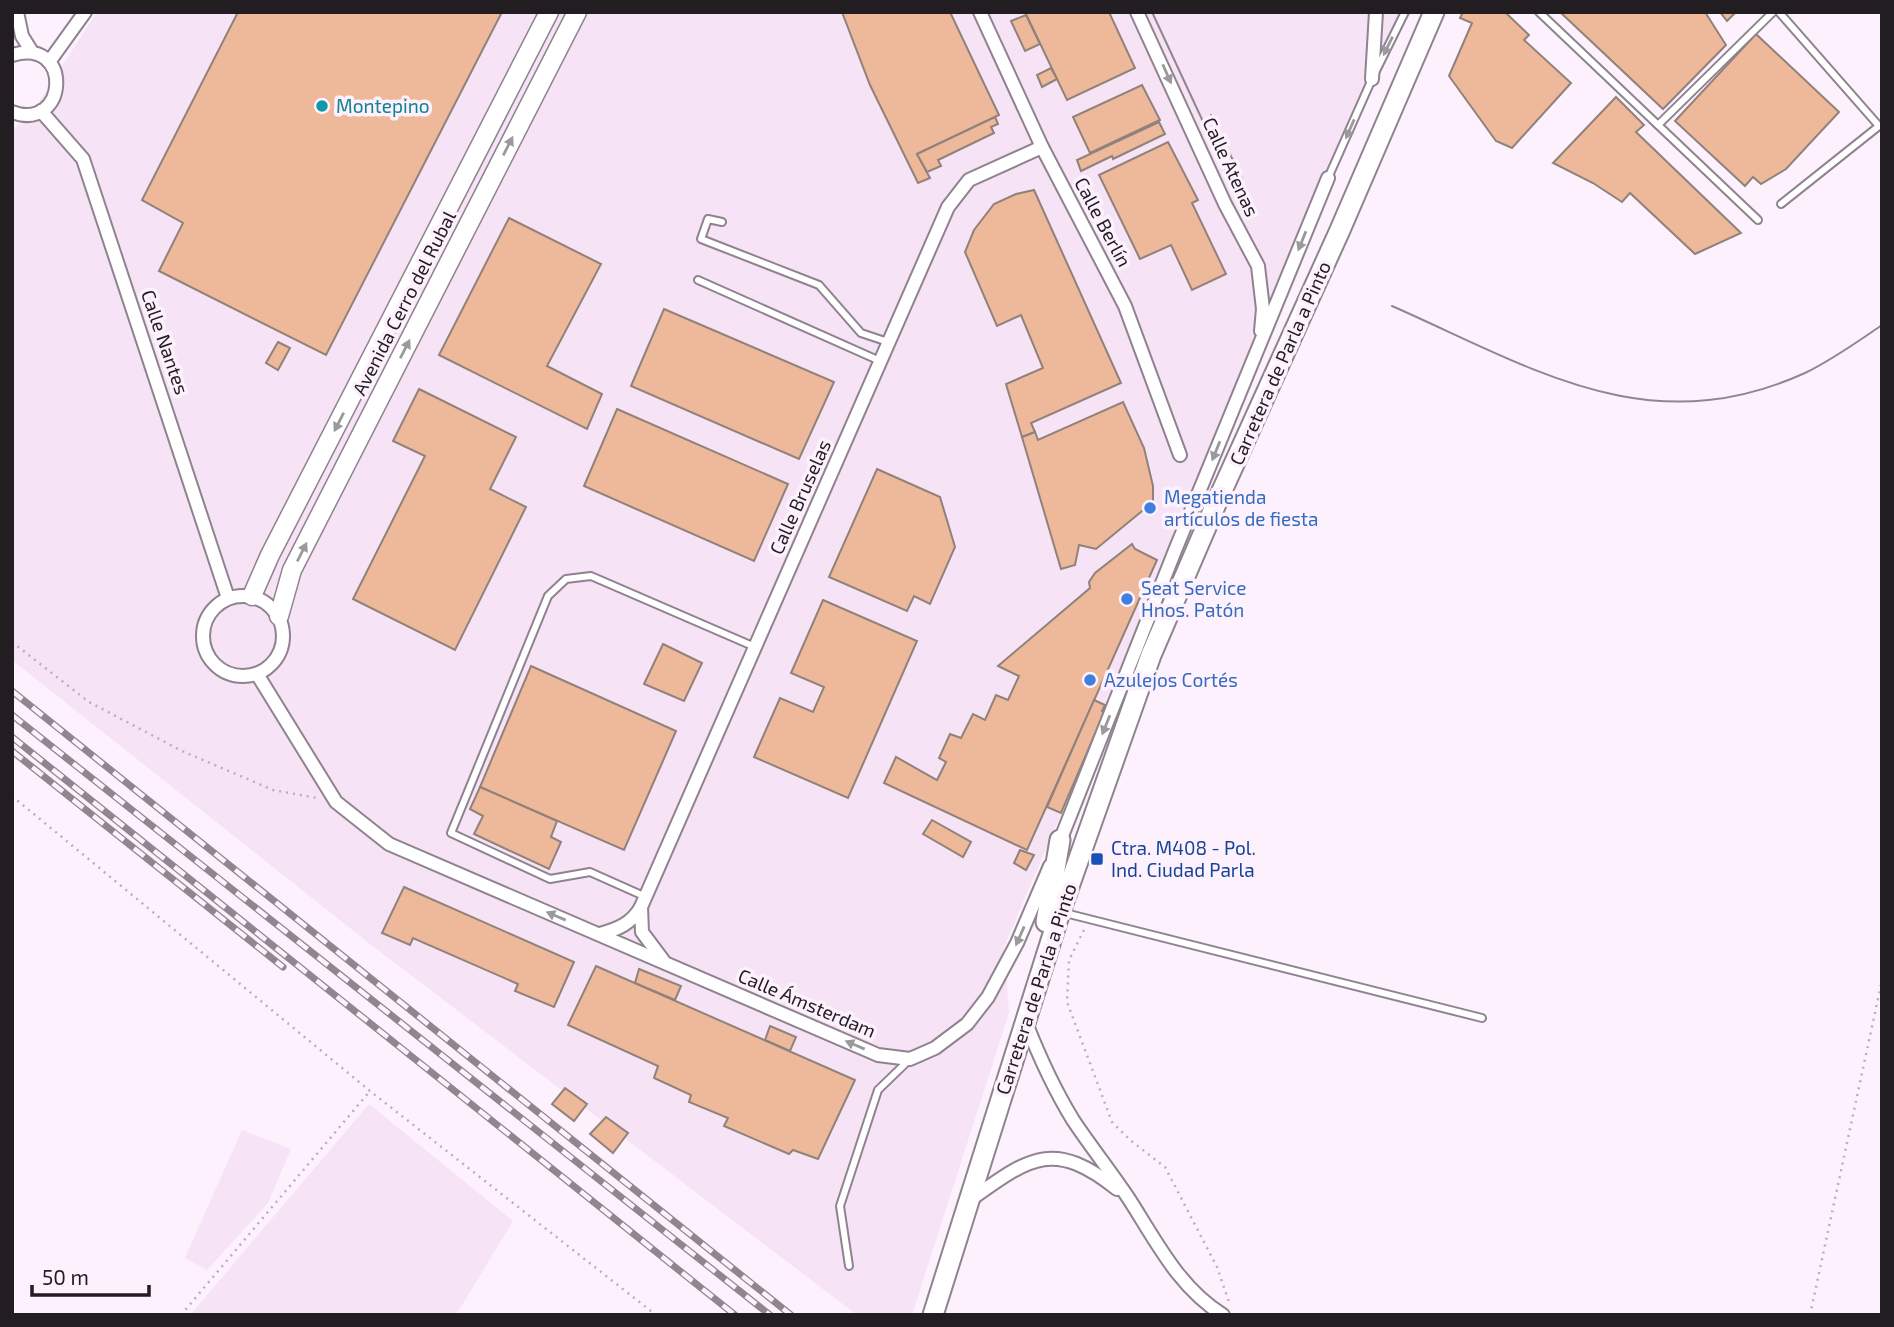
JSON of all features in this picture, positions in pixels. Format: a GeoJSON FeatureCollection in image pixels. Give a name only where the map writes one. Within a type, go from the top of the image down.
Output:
{"type":"FeatureCollection","features":[{"type":"Feature","properties":{"kind":"main road","name":"Carretera de Parla a Pinto"},"geometry":{"type":"LineString","coordinates":[[933,1315],[1059,912],[1151,655],[1434,12]]}},
{"type":"Feature","properties":{"kind":"main road"},"geometry":{"type":"LineString","coordinates":[[1032,999],[1060,840]]}},
{"type":"Feature","properties":{"kind":"street"},"geometry":{"type":"LineString","coordinates":[[12,113],[31,115],[41,111],[50,104],[57,89],[57,80],[50,62],[32,52],[22,36],[17,12]]}},
{"type":"Feature","properties":{"kind":"street"},"geometry":{"type":"LineString","coordinates":[[50,62],[85,12]]}},
{"type":"Feature","properties":{"kind":"street","name":"Avenida Cerro del Rubal"},"geometry":{"type":"LineString","coordinates":[[252,596],[283,530],[549,12]]}},
{"type":"Feature","properties":{"kind":"street","name":"Avenida Cerro del Rubal"},"geometry":{"type":"LineString","coordinates":[[279,616],[292,570],[577,12]]}},
{"type":"Feature","properties":{"kind":"street","name":"Calle Berlín"},"geometry":{"type":"LineString","coordinates":[[979,12],[1042,147],[1125,306],[1180,455]]}},
{"type":"Feature","properties":{"kind":"street","name":"Calle Atenas"},"geometry":{"type":"LineString","coordinates":[[1137,12],[1225,204],[1258,266],[1263,309],[1260,344]]}},
{"type":"Feature","properties":{"kind":"street"},"geometry":{"type":"LineString","coordinates":[[1372,79],[1376,12]]}},
{"type":"Feature","properties":{"kind":"street"},"geometry":{"type":"LineString","coordinates":[[12,55],[32,52]]}},
{"type":"Feature","properties":{"kind":"street","name":"Calle Nantes"},"geometry":{"type":"LineString","coordinates":[[41,111],[83,159],[228,598]]}},
{"type":"Feature","properties":{"kind":"street","name":"Calle Bruselas"},"geometry":{"type":"LineString","coordinates":[[644,902],[948,207],[969,180],[1042,147]]}},
{"type":"Feature","properties":{"kind":"street"},"geometry":{"type":"LineString","coordinates":[[910,1059],[934,1048],[967,1024],[988,997],[1017,943],[1328,178]]}},
{"type":"Feature","properties":{"kind":"street"},"geometry":{"type":"LineString","coordinates":[[252,596],[268,603],[279,616],[284,629],[284,643],[274,662],[257,674],[243,677],[229,674],[217,667],[208,657],[203,629],[216,605],[228,598],[252,596]]}},
{"type":"Feature","properties":{"kind":"street","name":"Calle Ámsterdam"},"geometry":{"type":"LineString","coordinates":[[257,674],[336,802],[389,844],[878,1055],[910,1059]]}},
{"type":"Feature","properties":{"kind":"street"},"geometry":{"type":"LineString","coordinates":[[600,934],[621,928],[631,921],[644,902]]}},
{"type":"Feature","properties":{"kind":"street"},"geometry":{"type":"LineString","coordinates":[[644,902],[642,932],[665,963]]}},
{"type":"Feature","properties":{"kind":"street"},"geometry":{"type":"LineString","coordinates":[[1026,1023],[1042,1063],[1073,1119],[1128,1197],[1175,1271],[1206,1304],[1226,1309]]}},
{"type":"Feature","properties":{"kind":"street"},"geometry":{"type":"LineString","coordinates":[[970,1200],[1026,1163],[1046,1159],[1069,1160],[1097,1173],[1128,1197]]}},
{"type":"Feature","properties":{"kind":"lane"},"geometry":{"type":"LineString","coordinates":[[1328,178],[1405,12]]}},
{"type":"Feature","properties":{"kind":"lane"},"geometry":{"type":"LineString","coordinates":[[1539,12],[1758,220]]}},
{"type":"Feature","properties":{"kind":"lane"},"geometry":{"type":"LineString","coordinates":[[1658,125],[1773,12]]}},
{"type":"Feature","properties":{"kind":"lane"},"geometry":{"type":"LineString","coordinates":[[1779,12],[1879,126],[1781,204]]}},
{"type":"Feature","properties":{"kind":"lane"},"geometry":{"type":"LineString","coordinates":[[722,222],[708,219],[701,239],[819,285],[861,333],[888,342]]}},
{"type":"Feature","properties":{"kind":"lane"},"geometry":{"type":"LineString","coordinates":[[698,280],[880,361]]}},
{"type":"Feature","properties":{"kind":"lane"},"geometry":{"type":"LineString","coordinates":[[644,902],[590,872],[550,879],[451,833],[548,596],[566,579],[591,576],[755,647]]}},
{"type":"Feature","properties":{"kind":"lane"},"geometry":{"type":"LineString","coordinates":[[1059,912],[1482,1018]]}},
{"type":"Feature","properties":{"kind":"lane"},"geometry":{"type":"LineString","coordinates":[[849,1266],[841,1206],[878,1090],[910,1059]]}},
{"type":"Feature","properties":{"kind":"path"},"geometry":{"type":"LineString","coordinates":[[12,642],[89,702],[182,751],[273,790],[336,802]]}},
{"type":"Feature","properties":{"kind":"path"},"geometry":{"type":"LineString","coordinates":[[12,796],[370,1091],[656,1315]]}},
{"type":"Feature","properties":{"kind":"path"},"geometry":{"type":"LineString","coordinates":[[1089,921],[1069,960],[1067,1002],[1112,1122],[1165,1167],[1217,1267],[1226,1309]]}},
{"type":"Feature","properties":{"kind":"path"},"geometry":{"type":"LineString","coordinates":[[1810,1315],[1882,980]]}},
{"type":"Feature","properties":{"kind":"path"},"geometry":{"type":"LineString","coordinates":[[181,1315],[370,1091]]}},
{"type":"Feature","properties":{"kind":"shaded area"},"geometry":{"type":"Polygon","coordinates":[[[97,12],[1405,12],[1184,513],[1107,707],[1004,947],[1009,1013],[912,1315],[857,1315],[370,944],[12,660],[12,129],[27,120],[97,12]]]}},
{"type":"Feature","properties":{"kind":"shaded area"},"geometry":{"type":"Polygon","coordinates":[[[369,1104],[513,1221],[456,1315],[190,1315],[369,1104]]]}},
{"type":"Feature","properties":{"kind":"shaded area"},"geometry":{"type":"Polygon","coordinates":[[[242,1130],[291,1149],[268,1203],[207,1270],[185,1258],[242,1130]]]}},
{"type":"Feature","properties":{"kind":"building","name":"Montepino"},"geometry":{"type":"Polygon","coordinates":[[[238,12],[502,12],[326,355],[159,271],[183,223],[142,200],[238,12]]]}},
{"type":"Feature","properties":{"kind":"building"},"geometry":{"type":"Polygon","coordinates":[[[842,12],[950,12],[999,115],[917,154],[930,178],[918,183],[870,85],[842,12]]]}},
{"type":"Feature","properties":{"kind":"building"},"geometry":{"type":"Polygon","coordinates":[[[1025,12],[1109,12],[1135,68],[1067,100],[1025,12]]]}},
{"type":"Feature","properties":{"kind":"building"},"geometry":{"type":"Polygon","coordinates":[[[1463,12],[1505,12],[1529,35],[1524,40],[1571,83],[1512,148],[1496,141],[1449,76],[1472,23],[1460,18],[1463,12]]]}},
{"type":"Feature","properties":{"kind":"building"},"geometry":{"type":"Polygon","coordinates":[[[1560,12],[1705,12],[1726,45],[1663,109],[1560,12]]]}},
{"type":"Feature","properties":{"kind":"building"},"geometry":{"type":"Polygon","coordinates":[[[1720,12],[1736,12],[1727,21],[1720,12]]]}},
{"type":"Feature","properties":{"kind":"building"},"geometry":{"type":"Polygon","coordinates":[[[1026,15],[1040,44],[1025,51],[1011,21],[1026,15]]]}},
{"type":"Feature","properties":{"kind":"building"},"geometry":{"type":"Polygon","coordinates":[[[1756,34],[1839,112],[1786,169],[1761,184],[1753,177],[1745,186],[1675,121],[1756,34]]]}},
{"type":"Feature","properties":{"kind":"building"},"geometry":{"type":"Polygon","coordinates":[[[1051,68],[1057,79],[1042,87],[1037,75],[1051,68]]]}},
{"type":"Feature","properties":{"kind":"building"},"geometry":{"type":"Polygon","coordinates":[[[1142,85],[1160,120],[1090,153],[1073,117],[1142,85]]]}},
{"type":"Feature","properties":{"kind":"building"},"geometry":{"type":"Polygon","coordinates":[[[1616,97],[1644,125],[1636,132],[1741,233],[1695,254],[1630,193],[1622,202],[1593,183],[1553,163],[1616,97]]]}},
{"type":"Feature","properties":{"kind":"building"},"geometry":{"type":"Polygon","coordinates":[[[995,117],[998,124],[991,127],[994,133],[938,160],[941,166],[927,172],[917,154],[995,117]]]}},
{"type":"Feature","properties":{"kind":"building"},"geometry":{"type":"Polygon","coordinates":[[[1159,122],[1165,134],[1081,171],[1077,160],[1159,122]]]}},
{"type":"Feature","properties":{"kind":"building"},"geometry":{"type":"Polygon","coordinates":[[[1168,142],[1198,200],[1192,203],[1226,274],[1192,290],[1171,245],[1140,259],[1099,175],[1168,142]]]}},
{"type":"Feature","properties":{"kind":"building"},"geometry":{"type":"Polygon","coordinates":[[[1034,190],[1121,383],[1031,423],[1035,432],[1022,437],[1006,384],[1043,368],[1021,315],[997,326],[965,252],[974,230],[994,204],[1016,194],[1034,190]]]}},
{"type":"Feature","properties":{"kind":"building"},"geometry":{"type":"Polygon","coordinates":[[[509,218],[601,264],[547,366],[602,394],[587,429],[439,355],[509,218]]]}},
{"type":"Feature","properties":{"kind":"building"},"geometry":{"type":"Polygon","coordinates":[[[664,309],[834,382],[799,459],[631,386],[664,309]]]}},
{"type":"Feature","properties":{"kind":"building"},"geometry":{"type":"Polygon","coordinates":[[[278,342],[290,348],[278,370],[266,363],[278,342]]]}},
{"type":"Feature","properties":{"kind":"building"},"geometry":{"type":"Polygon","coordinates":[[[419,389],[516,437],[490,489],[526,507],[455,650],[353,599],[425,456],[393,441],[419,389]]]}},
{"type":"Feature","properties":{"kind":"building"},"geometry":{"type":"Polygon","coordinates":[[[1123,402],[1144,448],[1153,486],[1153,502],[1096,549],[1079,545],[1075,565],[1061,569],[1022,437],[1035,432],[1038,440],[1123,402]]]}},
{"type":"Feature","properties":{"kind":"building"},"geometry":{"type":"Polygon","coordinates":[[[617,409],[788,484],[754,561],[584,486],[617,409]]]}},
{"type":"Feature","properties":{"kind":"building"},"geometry":{"type":"Polygon","coordinates":[[[877,469],[940,497],[955,547],[930,604],[914,596],[907,611],[829,577],[877,469]]]}},
{"type":"Feature","properties":{"kind":"building"},"geometry":{"type":"Polygon","coordinates":[[[1132,544],[1135,549],[1157,560],[1027,850],[884,783],[896,757],[937,780],[946,762],[939,758],[950,734],[961,738],[973,714],[985,720],[996,695],[1008,700],[1019,676],[998,666],[1090,588],[1089,582],[1095,573],[1132,544]]]}},
{"type":"Feature","properties":{"kind":"building"},"geometry":{"type":"Polygon","coordinates":[[[823,600],[917,641],[848,798],[754,757],[780,698],[813,712],[824,687],[791,673],[823,600]]]}},
{"type":"Feature","properties":{"kind":"building"},"geometry":{"type":"Polygon","coordinates":[[[663,644],[702,663],[684,701],[644,684],[663,644]]]}},
{"type":"Feature","properties":{"kind":"building"},"geometry":{"type":"Polygon","coordinates":[[[531,666],[676,731],[624,850],[480,787],[531,666]]]}},
{"type":"Feature","properties":{"kind":"building"},"geometry":{"type":"Polygon","coordinates":[[[1094,700],[1105,705],[1102,711],[1104,713],[1061,813],[1047,807],[1094,700]]]}},
{"type":"Feature","properties":{"kind":"building"},"geometry":{"type":"Polygon","coordinates":[[[480,787],[557,821],[551,837],[561,842],[549,869],[474,834],[483,816],[470,809],[480,787]]]}},
{"type":"Feature","properties":{"kind":"building"},"geometry":{"type":"Polygon","coordinates":[[[932,820],[971,842],[963,857],[923,834],[932,820]]]}},
{"type":"Feature","properties":{"kind":"building"},"geometry":{"type":"Polygon","coordinates":[[[1020,850],[1034,855],[1026,870],[1014,863],[1020,850]]]}},
{"type":"Feature","properties":{"kind":"building"},"geometry":{"type":"Polygon","coordinates":[[[404,887],[574,962],[554,1007],[515,991],[518,984],[413,938],[410,945],[382,933],[404,887]]]}},
{"type":"Feature","properties":{"kind":"building"},"geometry":{"type":"Polygon","coordinates":[[[596,966],[855,1080],[818,1159],[793,1150],[789,1154],[724,1126],[728,1118],[689,1102],[691,1095],[654,1078],[658,1066],[568,1025],[596,966]]]}},
{"type":"Feature","properties":{"kind":"building"},"geometry":{"type":"Polygon","coordinates":[[[639,969],[681,986],[675,1000],[635,983],[639,969]]]}},
{"type":"Feature","properties":{"kind":"building"},"geometry":{"type":"Polygon","coordinates":[[[770,1026],[796,1037],[790,1051],[765,1040],[770,1026]]]}},
{"type":"Feature","properties":{"kind":"building"},"geometry":{"type":"Polygon","coordinates":[[[565,1088],[587,1104],[574,1121],[552,1104],[565,1088]]]}},
{"type":"Feature","properties":{"kind":"building"},"geometry":{"type":"Polygon","coordinates":[[[606,1117],[628,1133],[613,1153],[590,1134],[606,1117]]]}},
{"type":"Feature","properties":{"kind":"tram line"},"geometry":{"type":"LineString","coordinates":[[1152,12],[1233,186]]}},
{"type":"Feature","properties":{"kind":"tram line"},"geometry":{"type":"LineString","coordinates":[[1211,115],[1243,181]]}},
{"type":"Feature","properties":{"kind":"tram line"},"geometry":{"type":"LineString","coordinates":[[1392,306],[1494,353],[1592,389],[1643,399],[1694,401],[1748,393],[1805,373],[1835,357],[1882,325]]}},
{"type":"Feature","properties":{"kind":"railway"},"geometry":{"type":"LineString","coordinates":[[12,691],[791,1315]]}},
{"type":"Feature","properties":{"kind":"railway"},"geometry":{"type":"LineString","coordinates":[[12,715],[770,1315]]}},
{"type":"Feature","properties":{"kind":"railway"},"geometry":{"type":"LineString","coordinates":[[12,737],[735,1315]]}},
{"type":"Feature","properties":{"kind":"railway"},"geometry":{"type":"LineString","coordinates":[[12,751],[283,967]]}},
{"type":"Feature","properties":{"kind":"place","name":"Montepino"},"geometry":{"type":"Point","coordinates":[322,106]}},
{"type":"Feature","properties":{"kind":"place","name":"Megatienda artículos de fiesta"},"geometry":{"type":"Point","coordinates":[1150,508]}},
{"type":"Feature","properties":{"kind":"place","name":"Seat Service Hnos. Patón"},"geometry":{"type":"Point","coordinates":[1127,599]}},
{"type":"Feature","properties":{"kind":"place","name":"Azulejos Cortés"},"geometry":{"type":"Point","coordinates":[1090,680]}},
{"type":"Feature","properties":{"kind":"place","name":"Ctra. M408 - Pol. Ind. Ciudad Parla"},"geometry":{"type":"Point","coordinates":[1097,859]}}]}
